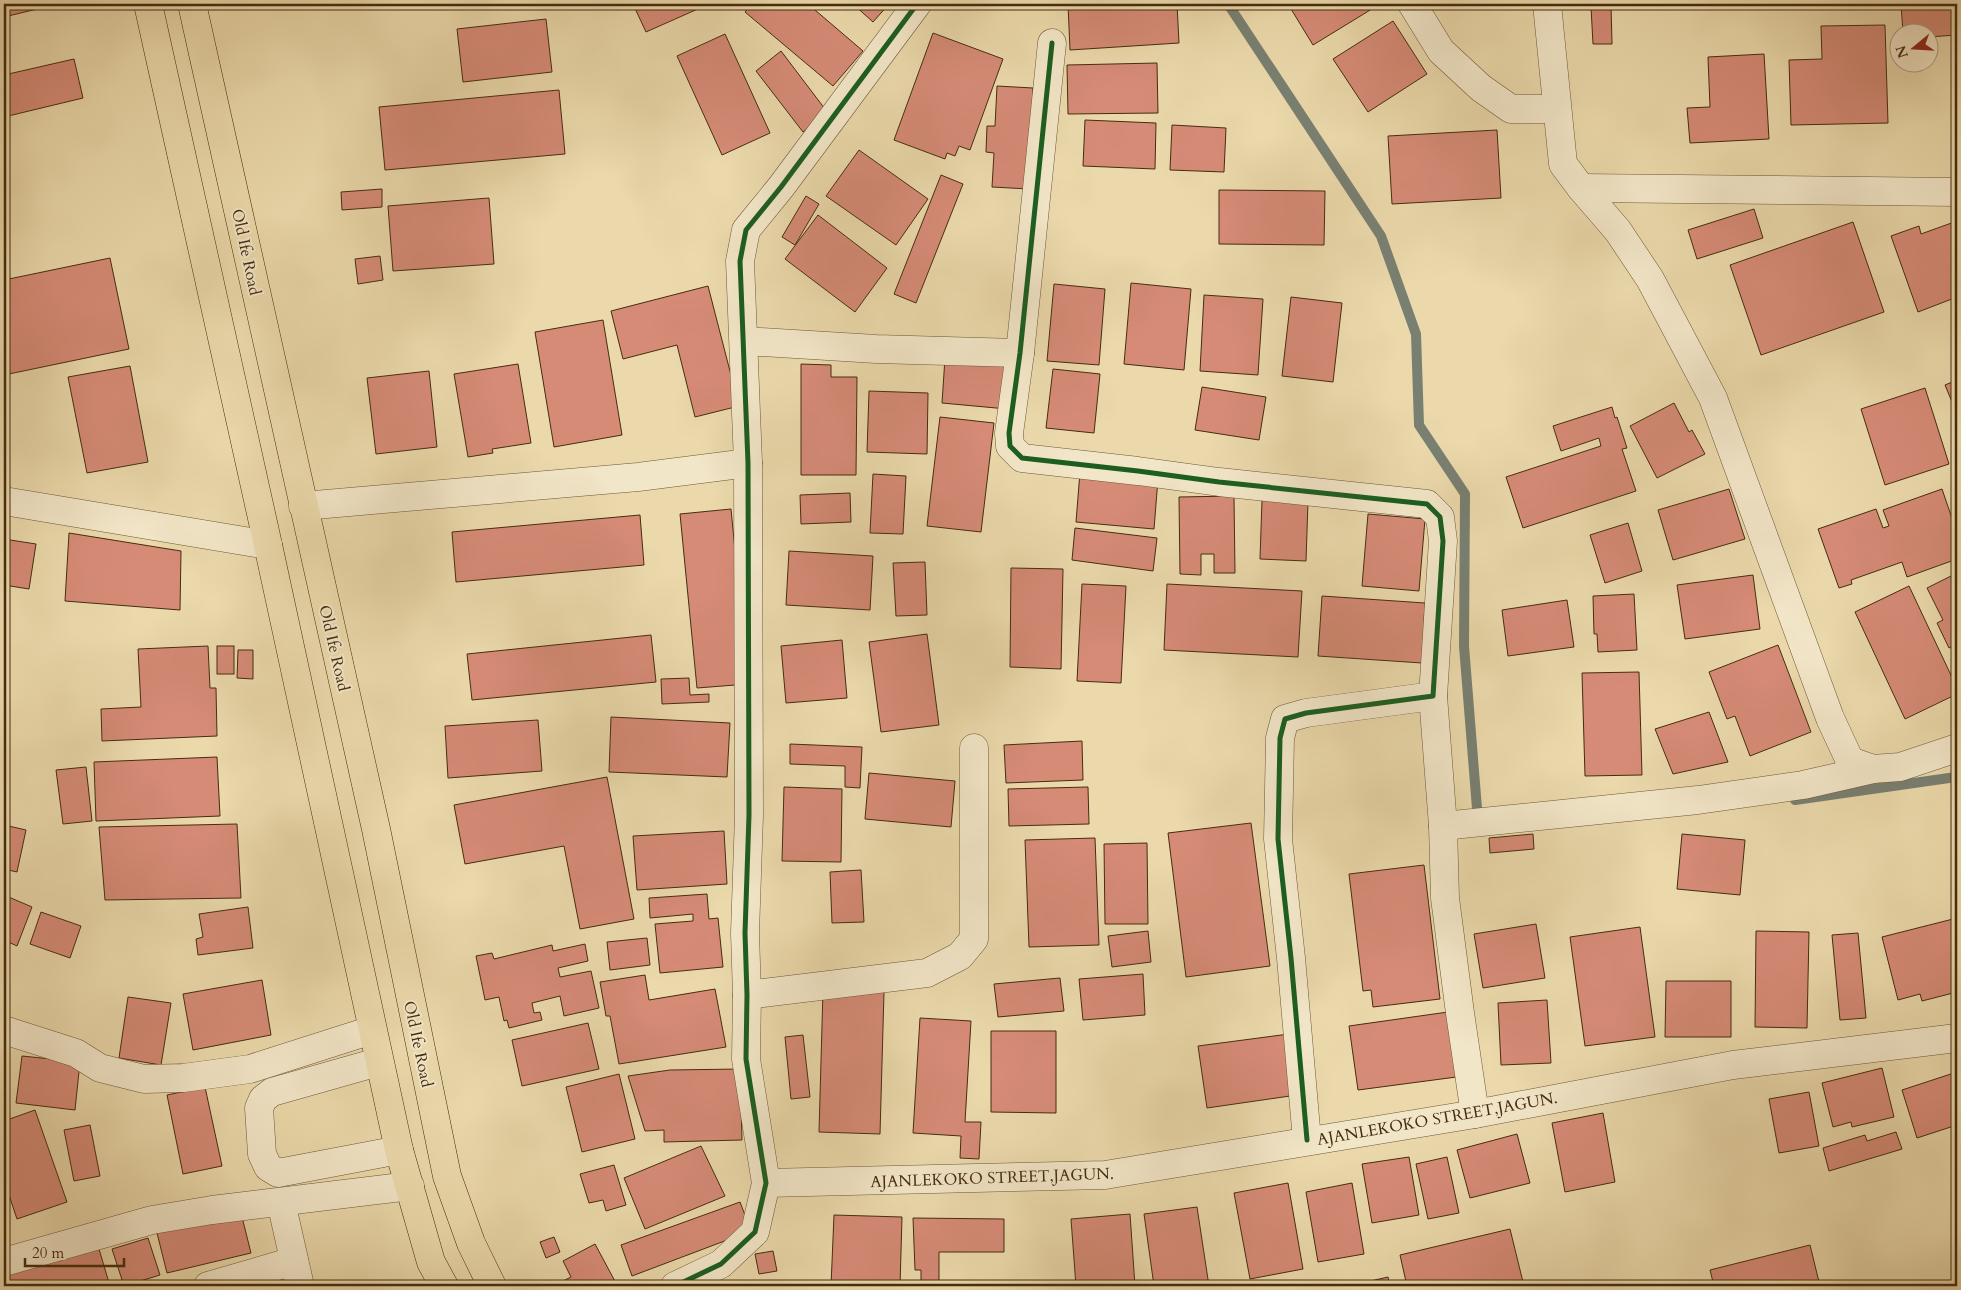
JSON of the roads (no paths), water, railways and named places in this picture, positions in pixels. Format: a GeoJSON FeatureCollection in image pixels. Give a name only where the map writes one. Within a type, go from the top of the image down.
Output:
{"type":"FeatureCollection","features":[{"type":"Feature","properties":{"kind":"main road"},"geometry":{"type":"LineString","coordinates":[[148,4],[268,545],[378,1062],[399,1150],[431,1262],[444,1286]]}},
{"type":"Feature","properties":{"kind":"main road","name":"Old Ife Road"},"geometry":{"type":"LineString","coordinates":[[192,4],[376,829],[447,1176],[471,1243],[492,1286]]}},
{"type":"Feature","properties":{"kind":"main road"},"geometry":{"type":"LineString","coordinates":[[203,254],[246,245]]}},
{"type":"Feature","properties":{"kind":"street"},"geometry":{"type":"LineString","coordinates":[[675,1286],[721,1264],[755,1232],[766,1184],[746,1059],[747,995],[745,933],[749,815],[748,463],[740,261],[746,230],[781,187],[917,4]]}},
{"type":"Feature","properties":{"kind":"street"},"geometry":{"type":"LineString","coordinates":[[1412,4],[1440,50],[1481,88],[1511,109],[1557,109]]}},
{"type":"Feature","properties":{"kind":"street"},"geometry":{"type":"LineString","coordinates":[[1547,4],[1563,164],[1618,231],[1650,279],[1713,398],[1830,718],[1850,761],[1873,769]]}},
{"type":"Feature","properties":{"kind":"street"},"geometry":{"type":"LineString","coordinates":[[1052,43],[1020,353],[1009,433],[1010,446],[1022,458],[1219,482],[1427,504],[1440,516],[1443,542],[1433,696],[1443,826],[1445,898],[1475,1114]]}},
{"type":"Feature","properties":{"kind":"street"},"geometry":{"type":"LineString","coordinates":[[1581,188],[1957,192]]}},
{"type":"Feature","properties":{"kind":"street"},"geometry":{"type":"LineString","coordinates":[[744,341],[876,349],[1020,353]]}},
{"type":"Feature","properties":{"kind":"street"},"geometry":{"type":"LineString","coordinates":[[303,506],[638,478],[748,463]]}},
{"type":"Feature","properties":{"kind":"street"},"geometry":{"type":"LineString","coordinates":[[4,501],[268,545]]}},
{"type":"Feature","properties":{"kind":"street"},"geometry":{"type":"LineString","coordinates":[[1307,1140],[1291,958],[1278,839],[1280,738],[1285,719],[1306,713],[1433,696]]}},
{"type":"Feature","properties":{"kind":"street"},"geometry":{"type":"LineString","coordinates":[[747,995],[927,973],[960,956],[974,939],[974,748]]}},
{"type":"Feature","properties":{"kind":"street"},"geometry":{"type":"LineString","coordinates":[[1443,826],[1698,800],[1803,785],[1873,769],[1900,767],[1955,757]]}},
{"type":"Feature","properties":{"kind":"street"},"geometry":{"type":"LineString","coordinates":[[4,1030],[76,1053],[100,1068],[144,1079],[183,1078],[250,1069],[372,1030]]}},
{"type":"Feature","properties":{"kind":"street","name":"AJANLEKOKO STREET,JAGUN."},"geometry":{"type":"LineString","coordinates":[[766,1184],[1105,1175],[1307,1140],[1475,1114],[1733,1065],[1957,1038]]}},
{"type":"Feature","properties":{"kind":"street"},"geometry":{"type":"LineString","coordinates":[[378,1062],[272,1092],[263,1099],[259,1108],[262,1154],[268,1167],[278,1173],[399,1150]]}},
{"type":"Feature","properties":{"kind":"street"},"geometry":{"type":"LineString","coordinates":[[4,1262],[152,1220],[212,1210],[410,1186]]}},
{"type":"Feature","properties":{"kind":"street"},"geometry":{"type":"LineString","coordinates":[[208,1286],[297,1274],[281,1202]]}},
{"type":"Feature","properties":{"kind":"waterway"},"geometry":{"type":"LineString","coordinates":[[1228,4],[1381,236],[1416,334],[1419,425],[1465,494],[1464,646],[1478,821]]}},
{"type":"Feature","properties":{"kind":"waterway"},"geometry":{"type":"LineString","coordinates":[[1795,800],[1956,777],[1957,780]]}}]}
